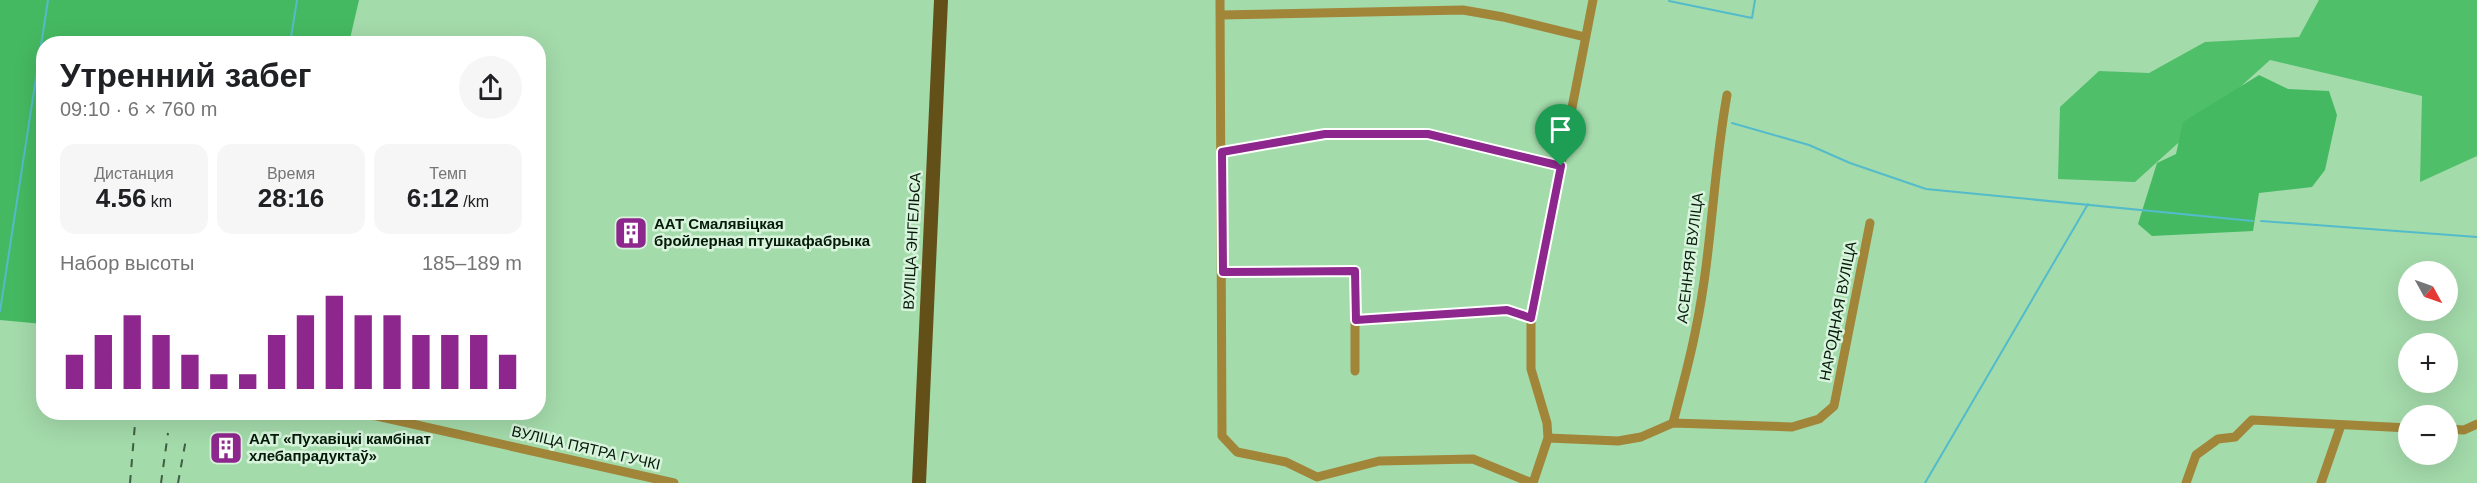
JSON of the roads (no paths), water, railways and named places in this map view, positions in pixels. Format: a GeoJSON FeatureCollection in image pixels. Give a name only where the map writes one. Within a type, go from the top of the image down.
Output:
{"type":"FeatureCollection","features":[{"type":"Feature","properties":{"kind":"main road","name":"ВУЛІЦА ЭНГЕЛЬСА"},"geometry":{"type":"LineString","coordinates":[[919,483],[942,0]]}},
{"type":"Feature","properties":{"kind":"street"},"geometry":{"type":"LineString","coordinates":[[1220,0],[1222,436],[1237,453],[1286,462],[1316,480],[1379,461],[1473,459],[1532,483],[1548,438],[1547,423],[1531,369],[1531,318],[1593,0]]}},
{"type":"Feature","properties":{"kind":"street"},"geometry":{"type":"LineString","coordinates":[[1220,15],[1463,10],[1503,16],[1585,37]]}},
{"type":"Feature","properties":{"kind":"street","name":"АСЕННЯЯ ВУЛІЦА"},"geometry":{"type":"LineString","coordinates":[[1673,423],[1696,328],[1710,230],[1718,141],[1726,95]]}},
{"type":"Feature","properties":{"kind":"street"},"geometry":{"type":"LineString","coordinates":[[1222,152],[1325,134],[1428,134],[1561,166]]}},
{"type":"Feature","properties":{"kind":"street","name":"НАРОДНАЯ ВУЛІЦА"},"geometry":{"type":"LineString","coordinates":[[1673,423],[1792,427],[1819,419],[1834,406],[1870,223]]}},
{"type":"Feature","properties":{"kind":"street"},"geometry":{"type":"LineString","coordinates":[[1223,272],[1355,271],[1355,371]]}},
{"type":"Feature","properties":{"kind":"street"},"geometry":{"type":"LineString","coordinates":[[1356,320],[1507,310],[1531,318]]}},
{"type":"Feature","properties":{"kind":"street","name":"ВУЛІЦА ПЯТРА ГУЧКІ"},"geometry":{"type":"LineString","coordinates":[[395,420],[674,483]]}},
{"type":"Feature","properties":{"kind":"street"},"geometry":{"type":"LineString","coordinates":[[2186,483],[2196,455],[2218,439],[2235,437],[2252,420],[2398,428]]}},
{"type":"Feature","properties":{"kind":"street"},"geometry":{"type":"LineString","coordinates":[[1548,438],[1618,441],[1641,436],[1673,423]]}},
{"type":"Feature","properties":{"kind":"street"},"geometry":{"type":"LineString","coordinates":[[2458,430],[2464,430],[2477,424]]}},
{"type":"Feature","properties":{"kind":"street"},"geometry":{"type":"LineString","coordinates":[[2321,483],[2341,425]]}},
{"type":"Feature","properties":{"kind":"waterway"},"geometry":{"type":"LineString","coordinates":[[42,36],[48,0]]}},
{"type":"Feature","properties":{"kind":"waterway"},"geometry":{"type":"LineString","coordinates":[[291,36],[297,0]]}},
{"type":"Feature","properties":{"kind":"waterway"},"geometry":{"type":"LineString","coordinates":[[1669,1],[1752,18],[1755,0]]}},
{"type":"Feature","properties":{"kind":"waterway"},"geometry":{"type":"LineString","coordinates":[[0,311],[36,78]]}},
{"type":"Feature","properties":{"kind":"waterway"},"geometry":{"type":"LineString","coordinates":[[1732,123],[1809,145],[1850,163],[1926,189],[2253,221]]}},
{"type":"Feature","properties":{"kind":"waterway"},"geometry":{"type":"LineString","coordinates":[[1925,483],[2088,204]]}},
{"type":"Feature","properties":{"kind":"waterway"},"geometry":{"type":"LineString","coordinates":[[2261,221],[2477,237]]}},
{"type":"Feature","properties":{"kind":"railway"},"geometry":{"type":"LineString","coordinates":[[130,483],[135,420]]}},
{"type":"Feature","properties":{"kind":"railway"},"geometry":{"type":"LineString","coordinates":[[161,483],[168,433]]}},
{"type":"Feature","properties":{"kind":"railway"},"geometry":{"type":"LineString","coordinates":[[178,483],[186,439]]}},
{"type":"Feature","properties":{"kind":"place","name":"ААТ Смалявіцкая бройлерная птушкафабрыка"},"geometry":{"type":"Point","coordinates":[631,233]}},
{"type":"Feature","properties":{"kind":"place","name":"ААТ «Пухавіцкі камбінат хлебапрадуктаў»"},"geometry":{"type":"Point","coordinates":[226,448]}}]}
